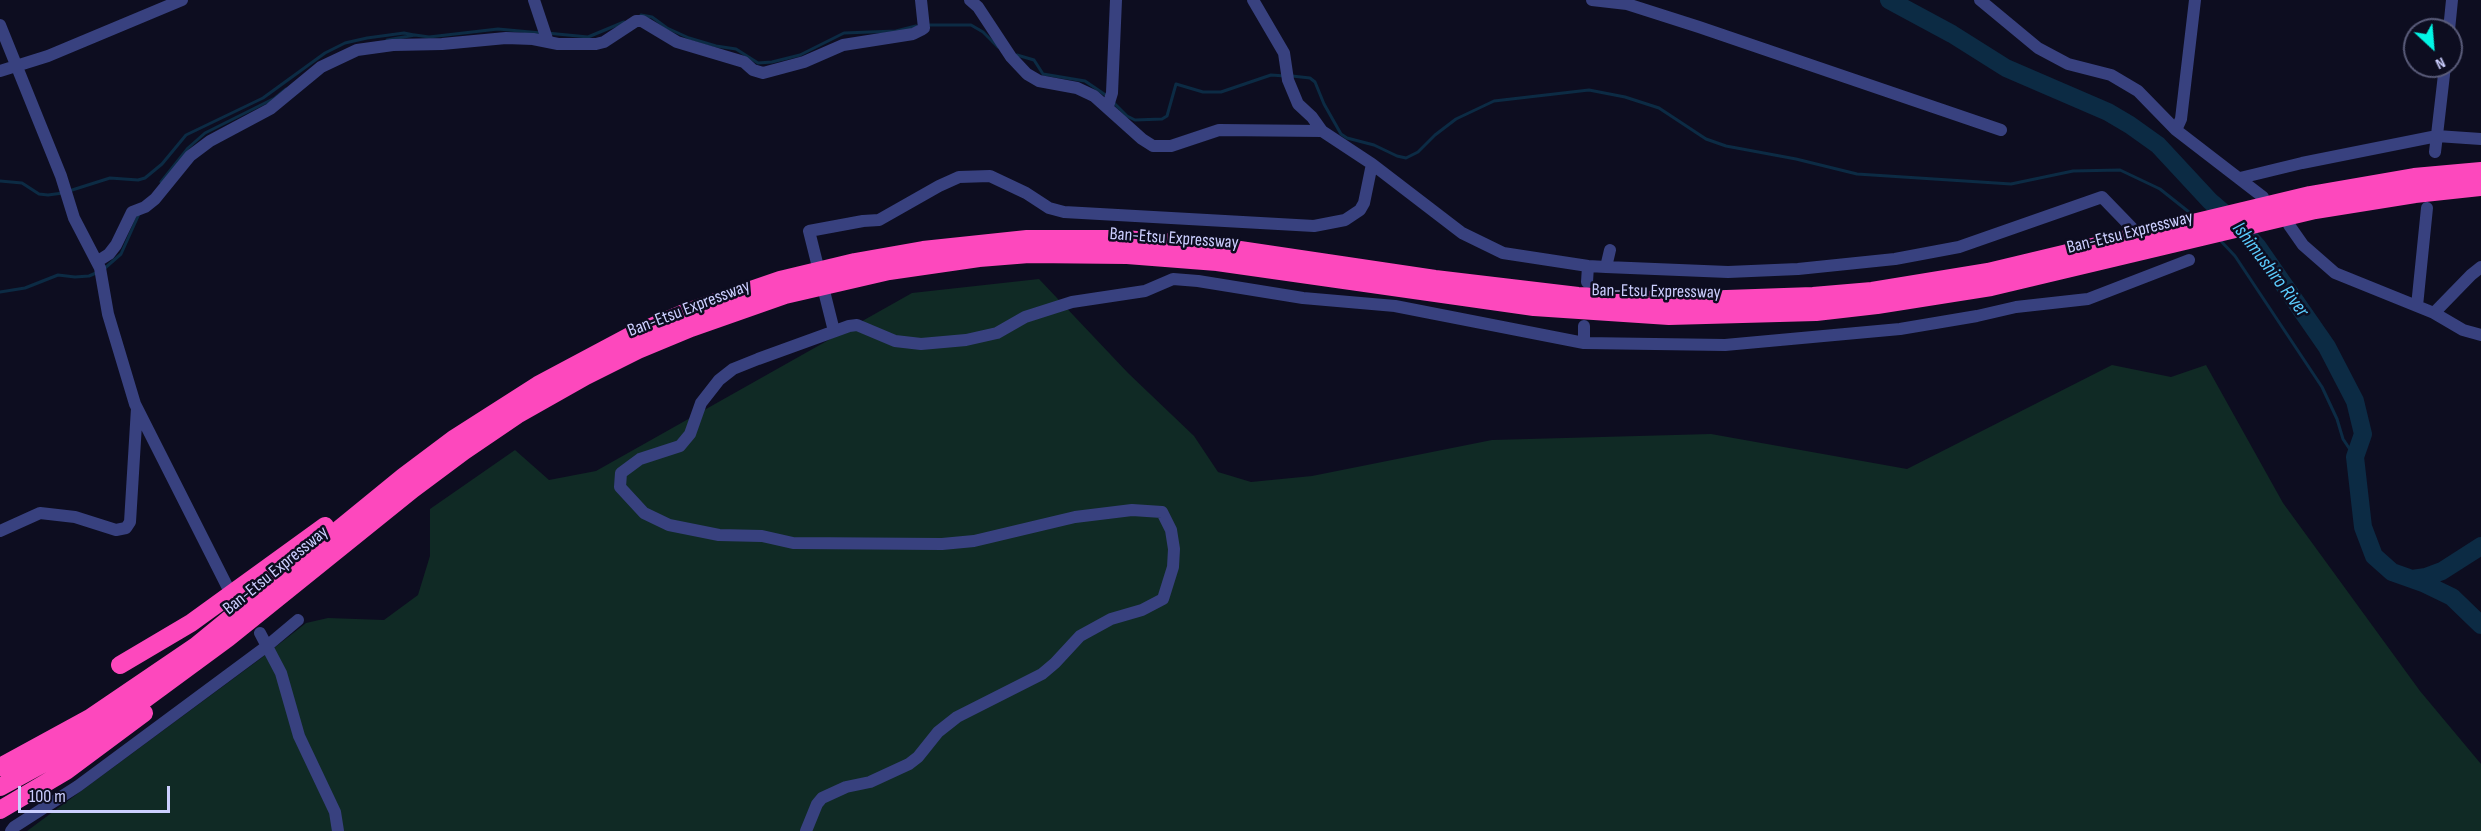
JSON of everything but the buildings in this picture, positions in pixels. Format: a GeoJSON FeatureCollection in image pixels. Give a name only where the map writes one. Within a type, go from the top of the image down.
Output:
{"type":"FeatureCollection","features":[{"type":"Feature","properties":{"kind":"highway","name":"Ban-Etsu Expressway"},"geometry":{"type":"LineString","coordinates":[[0,787],[106,726],[228,638],[464,451],[517,415],[638,350],[739,310],[785,295],[890,271],[979,258],[1029,254],[1127,255],[1217,262],[1514,305],[1625,315],[1679,316],[1816,312],[1923,299],[2023,280],[2150,247],[2370,184],[2414,177],[2481,171]]}},
{"type":"Feature","properties":{"kind":"highway","name":"Ban-Etsu Expressway"},"geometry":{"type":"LineString","coordinates":[[2271,212],[2481,187]]}},
{"type":"Feature","properties":{"kind":"highway","name":"Ban-Etsu Expressway"},"geometry":{"type":"LineString","coordinates":[[0,767],[90,718],[196,646],[403,477],[509,402],[578,362],[630,336],[694,310],[780,280],[874,257],[976,243],[1050,238],[1164,242],[1294,257],[1522,291],[1669,301],[1752,300],[1872,291],[2150,247]]}},
{"type":"Feature","properties":{"kind":"highway"},"geometry":{"type":"LineString","coordinates":[[120,665],[192,622],[329,523],[403,477]]}},
{"type":"Feature","properties":{"kind":"highway"},"geometry":{"type":"LineString","coordinates":[[0,810],[66,771],[172,693],[228,638]]}},
{"type":"Feature","properties":{"kind":"street"},"geometry":{"type":"LineString","coordinates":[[0,71],[48,56],[182,0]]}},
{"type":"Feature","properties":{"kind":"street"},"geometry":{"type":"LineString","coordinates":[[534,0],[548,42]]}},
{"type":"Feature","properties":{"kind":"street"},"geometry":{"type":"LineString","coordinates":[[98,261],[109,254],[116,245],[132,212],[145,207],[155,199],[190,156],[227,131],[270,109],[314,72],[357,50],[393,45],[442,44],[506,38],[596,44],[604,42],[636,21],[642,21],[676,42],[744,62],[753,70],[763,73],[804,62],[843,45],[913,34],[924,28],[921,0]]}},
{"type":"Feature","properties":{"kind":"street"},"geometry":{"type":"LineString","coordinates":[[970,0],[978,7],[1011,57],[1027,74],[1039,81],[1077,88],[1108,106],[1142,139],[1158,147],[1189,141],[1219,130],[1322,132]]}},
{"type":"Feature","properties":{"kind":"street"},"geometry":{"type":"LineString","coordinates":[[1108,106],[1112,93],[1116,0]]}},
{"type":"Feature","properties":{"kind":"street"},"geometry":{"type":"LineString","coordinates":[[1253,0],[1284,53],[1289,85],[1298,104],[1312,117],[1322,132],[1372,164],[1462,233],[1503,253],[1606,267],[1728,272],[1798,269],[1895,259],[1959,247],[2103,197],[2150,247],[2189,260]]}},
{"type":"Feature","properties":{"kind":"street"},"geometry":{"type":"LineString","coordinates":[[1592,0],[1627,4],[1678,20],[2001,130]]}},
{"type":"Feature","properties":{"kind":"street"},"geometry":{"type":"LineString","coordinates":[[1980,0],[2038,48],[2068,64],[2103,72],[2123,81],[2146,99],[2176,130],[2240,178],[2303,245],[2335,273],[2434,313],[2452,326],[2481,335]]}},
{"type":"Feature","properties":{"kind":"street"},"geometry":{"type":"LineString","coordinates":[[2176,130],[2181,119],[2195,0]]}},
{"type":"Feature","properties":{"kind":"street"},"geometry":{"type":"LineString","coordinates":[[2450,18],[2452,0]]}},
{"type":"Feature","properties":{"kind":"street"},"geometry":{"type":"LineString","coordinates":[[0,25],[65,188],[76,223],[98,261],[103,277],[108,314],[137,407],[228,586]]}},
{"type":"Feature","properties":{"kind":"street"},"geometry":{"type":"LineString","coordinates":[[2435,152],[2444,78]]}},
{"type":"Feature","properties":{"kind":"street"},"geometry":{"type":"LineString","coordinates":[[2240,178],[2437,136],[2481,139]]}},
{"type":"Feature","properties":{"kind":"street"},"geometry":{"type":"LineString","coordinates":[[833,326],[809,231],[863,220],[879,220],[949,180],[970,175],[990,176],[1055,211],[1236,222],[1327,224],[1345,220],[1360,210],[1364,203],[1372,164]]}},
{"type":"Feature","properties":{"kind":"street"},"geometry":{"type":"LineString","coordinates":[[2417,306],[2427,208]]}},
{"type":"Feature","properties":{"kind":"street"},"geometry":{"type":"LineString","coordinates":[[806,831],[817,804],[822,798],[846,788],[870,782],[909,764],[918,757],[938,732],[957,717],[1042,674],[1080,636],[1111,620],[1142,610],[1163,599],[1173,567],[1171,530],[1162,512],[1131,510],[1075,517],[974,541],[942,544],[793,543],[762,536],[704,534],[669,525],[644,513],[629,499],[620,487],[621,473],[631,463],[673,449],[686,440],[697,418],[701,403],[724,374],[833,326],[857,325],[895,341],[921,344],[966,340],[997,333],[1025,317],[1072,302],[1145,291],[1173,279],[1303,298],[1395,306],[1584,343],[1725,345],[1900,329],[2016,307],[2088,299],[2150,247]]}},
{"type":"Feature","properties":{"kind":"street"},"geometry":{"type":"LineString","coordinates":[[1606,267],[1610,250]]}},
{"type":"Feature","properties":{"kind":"street"},"geometry":{"type":"LineString","coordinates":[[1587,282],[1588,266]]}},
{"type":"Feature","properties":{"kind":"street"},"geometry":{"type":"LineString","coordinates":[[2434,313],[2470,274],[2481,267]]}},
{"type":"Feature","properties":{"kind":"street"},"geometry":{"type":"LineString","coordinates":[[1584,326],[1584,343]]}},
{"type":"Feature","properties":{"kind":"street"},"geometry":{"type":"LineString","coordinates":[[0,531],[40,513],[75,517],[116,530],[126,528],[130,522],[137,407]]}},
{"type":"Feature","properties":{"kind":"street"},"geometry":{"type":"LineString","coordinates":[[11,831],[78,786],[267,646],[298,620]]}},
{"type":"Feature","properties":{"kind":"street"},"geometry":{"type":"LineString","coordinates":[[260,633],[281,673],[299,736],[335,812],[338,831]]}},
{"type":"Feature","properties":{"kind":"green space"},"geometry":{"type":"Polygon","coordinates":[[[1039,279],[1128,373],[1194,436],[1218,472],[1251,482],[1312,476],[1492,440],[1711,434],[1907,469],[2112,365],[2171,377],[2206,365],[2283,503],[2420,691],[2481,764],[2481,831],[27,831],[306,623],[328,618],[384,620],[418,595],[430,556],[430,509],[515,450],[549,480],[596,471],[912,293],[1039,279]]]}},
{"type":"Feature","properties":{"kind":"waterway","name":"Ishimushiro River"},"geometry":{"type":"LineString","coordinates":[[1889,0],[1952,34],[2006,68],[2108,112],[2130,125],[2158,145],[2210,201],[2238,225],[2257,246],[2327,347],[2355,401],[2363,434],[2355,457],[2363,527],[2374,556],[2392,572],[2452,597],[2481,625]]}},
{"type":"Feature","properties":{"kind":"waterway"},"geometry":{"type":"LineString","coordinates":[[641,15],[652,17],[667,28],[689,38],[736,49],[758,63],[800,55],[844,33],[896,31],[916,26]]}},
{"type":"Feature","properties":{"kind":"waterway"},"geometry":{"type":"LineString","coordinates":[[547,33],[588,37],[624,22]]}},
{"type":"Feature","properties":{"kind":"waterway"},"geometry":{"type":"LineString","coordinates":[[926,25],[971,25],[983,32],[998,47]]}},
{"type":"Feature","properties":{"kind":"waterway"},"geometry":{"type":"LineString","coordinates":[[387,40],[415,35],[429,37],[498,29],[541,33]]}},
{"type":"Feature","properties":{"kind":"waterway"},"geometry":{"type":"LineString","coordinates":[[69,191],[110,178],[138,180],[145,178],[162,164],[186,135],[263,98],[325,53],[345,43],[404,33],[414,35]]}},
{"type":"Feature","properties":{"kind":"waterway"},"geometry":{"type":"LineString","coordinates":[[1017,55],[1034,60],[1043,74],[1085,81],[1107,96]]}},
{"type":"Feature","properties":{"kind":"waterway"},"geometry":{"type":"LineString","coordinates":[[1112,101],[1127,116],[1135,120],[1162,119],[1167,116],[1176,84],[1203,92],[1221,92],[1271,75],[1285,76]]}},
{"type":"Feature","properties":{"kind":"waterway"},"geometry":{"type":"LineString","coordinates":[[1292,76],[1310,78],[1315,82],[1341,134],[1406,158],[1418,152],[1456,119],[1494,101],[1589,90],[1625,97],[1659,108],[1706,139],[1726,146],[1796,159],[1857,174],[2011,184],[2073,171],[2120,170],[2160,189],[2194,216]]}},
{"type":"Feature","properties":{"kind":"waterway"},"geometry":{"type":"LineString","coordinates":[[161,182],[188,148],[205,133],[275,98],[286,89]]}},
{"type":"Feature","properties":{"kind":"waterway"},"geometry":{"type":"LineString","coordinates":[[0,181],[22,183],[39,194],[63,193]]}},
{"type":"Feature","properties":{"kind":"waterway"},"geometry":{"type":"LineString","coordinates":[[105,268],[121,254],[139,214]]}},
{"type":"Feature","properties":{"kind":"waterway"},"geometry":{"type":"LineString","coordinates":[[2219,239],[2235,256],[2322,387],[2337,419],[2343,439],[2355,457]]}},
{"type":"Feature","properties":{"kind":"waterway"},"geometry":{"type":"LineString","coordinates":[[0,292],[25,288],[58,275],[75,277],[96,273]]}},
{"type":"Feature","properties":{"kind":"waterway","name":"Ishimushiro River"},"geometry":{"type":"LineString","coordinates":[[2412,579],[2442,571],[2481,546]]}}]}
